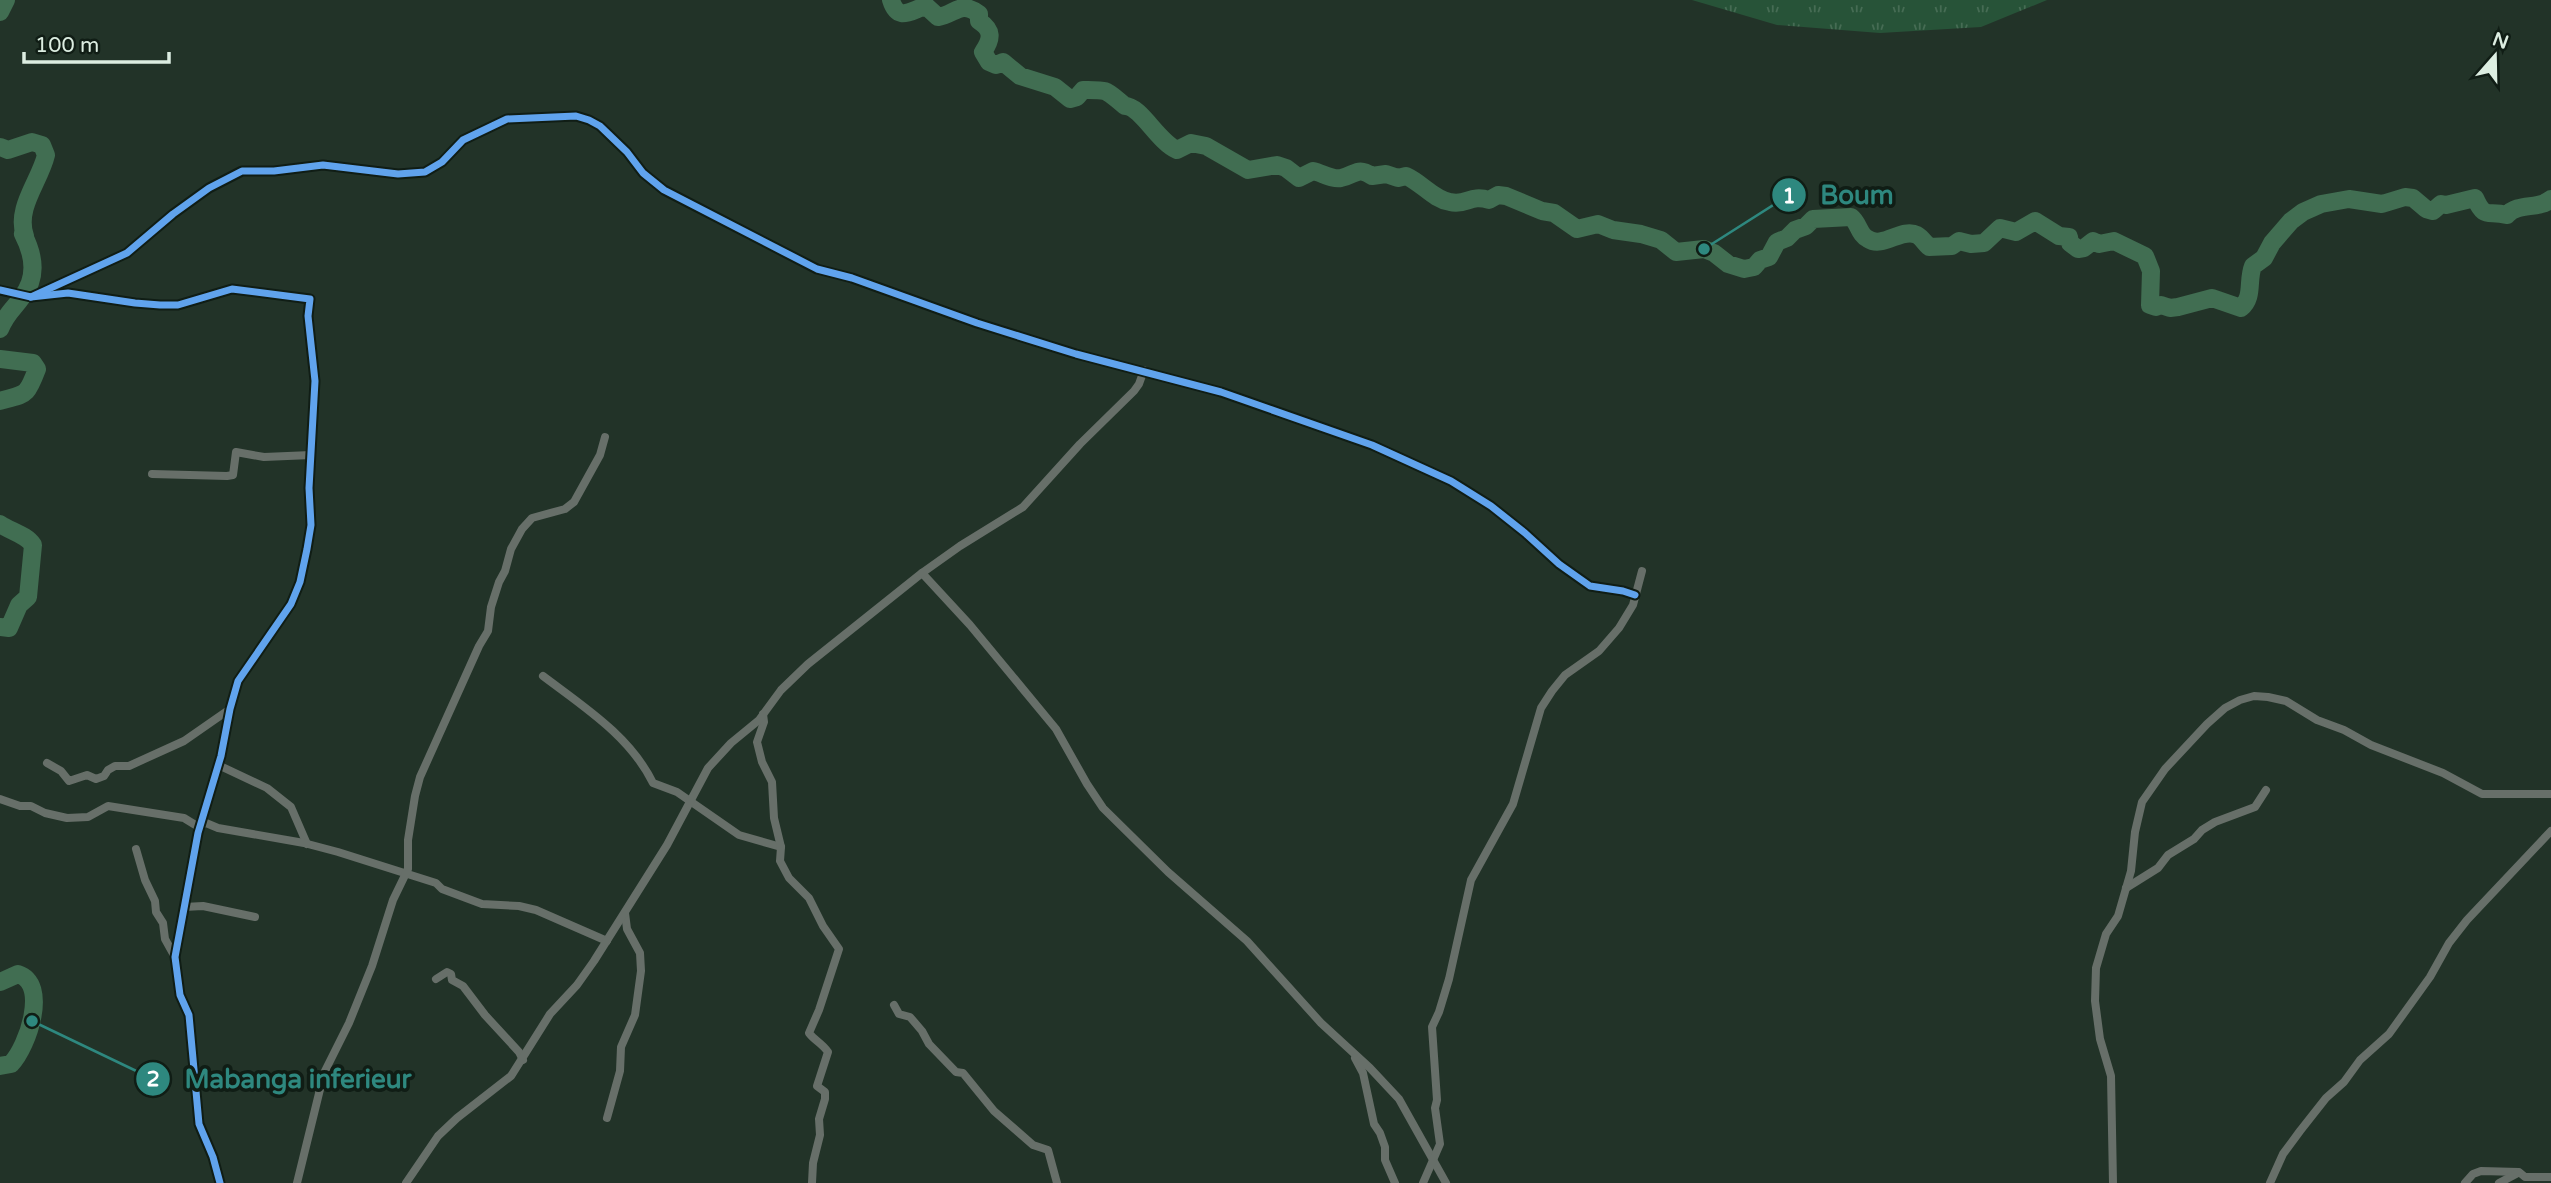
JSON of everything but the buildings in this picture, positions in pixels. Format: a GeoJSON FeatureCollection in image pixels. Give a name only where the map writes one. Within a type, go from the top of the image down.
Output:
{"type":"FeatureCollection","features":[{"type":"Feature","properties":{"kind":"street"},"geometry":{"type":"LineString","coordinates":[[26,296],[127,253],[209,188],[242,171],[274,172],[323,165],[398,174],[425,172],[442,162],[463,140],[492,124],[507,119],[576,116],[600,126],[627,152],[643,173],[664,190],[817,269],[852,278],[977,323],[1076,354],[1221,391],[1372,444],[1451,481],[1491,506],[1559,564],[1590,586],[1634,595]]}},
{"type":"Feature","properties":{"kind":"street"},"geometry":{"type":"LineString","coordinates":[[0,290],[26,296],[68,293],[135,303],[178,305],[232,289],[310,299],[308,316],[315,381],[309,488],[311,525],[300,582],[291,604],[239,681],[200,826],[174,957]]}},
{"type":"Feature","properties":{"kind":"street"},"geometry":{"type":"LineString","coordinates":[[406,1183],[438,1136],[511,1076],[523,1060],[550,1014],[577,985],[625,913],[667,845],[708,768],[763,714],[781,690],[808,664],[922,573],[1023,507],[1080,444],[1134,391],[1144,370]]}},
{"type":"Feature","properties":{"kind":"street"},"geometry":{"type":"LineString","coordinates":[[297,1183],[324,1073],[349,1023],[372,966],[393,900],[406,874],[409,859],[408,840],[420,777],[488,631],[491,607],[511,549],[522,529],[532,519],[565,509],[574,502],[600,456],[605,437]]}},
{"type":"Feature","properties":{"kind":"street"},"geometry":{"type":"LineString","coordinates":[[152,474],[233,475],[236,452],[264,457],[311,455]]}},
{"type":"Feature","properties":{"kind":"street"},"geometry":{"type":"LineString","coordinates":[[1423,1183],[1440,1143],[1435,1108],[1437,1100],[1432,1027],[1449,979],[1471,880],[1513,804],[1541,708],[1565,676],[1599,651],[1619,628],[1633,605],[1642,571]]}},
{"type":"Feature","properties":{"kind":"street"},"geometry":{"type":"LineString","coordinates":[[922,573],[970,625],[1056,729],[1103,808],[1168,872],[1247,942],[1321,1023],[1399,1099],[1446,1183]]}},
{"type":"Feature","properties":{"kind":"street"},"geometry":{"type":"LineString","coordinates":[[543,676],[597,717],[627,744],[645,766],[653,783],[677,792],[739,835],[781,846]]}},
{"type":"Feature","properties":{"kind":"street"},"geometry":{"type":"LineString","coordinates":[[2113,1183],[2111,1076],[2100,1039],[2095,1001],[2096,968],[2106,934],[2118,916],[2126,888],[2142,802],[2165,769],[2207,723],[2225,708],[2254,696],[2286,701],[2317,720],[2442,773],[2482,794],[2551,794]]}},
{"type":"Feature","properties":{"kind":"street"},"geometry":{"type":"LineString","coordinates":[[47,763],[61,771],[69,781],[87,775],[96,779],[115,766],[129,766],[184,741],[230,709]]}},
{"type":"Feature","properties":{"kind":"street"},"geometry":{"type":"LineString","coordinates":[[763,714],[764,722],[757,742],[762,762],[772,782],[774,818],[781,846],[779,856],[789,878],[809,898],[823,926],[839,949],[820,1010],[809,1033],[814,1040],[821,1042],[828,1052],[817,1086],[825,1092],[825,1100],[819,1119],[820,1135],[813,1163],[812,1183]]}},
{"type":"Feature","properties":{"kind":"street"},"geometry":{"type":"LineString","coordinates":[[218,765],[267,788],[291,807],[307,844]]}},
{"type":"Feature","properties":{"kind":"street"},"geometry":{"type":"LineString","coordinates":[[2126,888],[2158,868],[2168,855],[2209,826],[2231,814],[2255,807],[2266,790]]}},
{"type":"Feature","properties":{"kind":"street"},"geometry":{"type":"LineString","coordinates":[[0,799],[67,818],[88,817],[108,806],[168,815],[200,826],[210,824],[218,828],[307,844],[436,883],[442,889],[482,904],[536,910],[607,941]]}},
{"type":"Feature","properties":{"kind":"street"},"geometry":{"type":"LineString","coordinates":[[2270,1183],[2283,1154],[2326,1098],[2344,1082],[2360,1060],[2389,1034],[2467,920],[2551,831]]}},
{"type":"Feature","properties":{"kind":"street"},"geometry":{"type":"LineString","coordinates":[[136,849],[145,880],[155,901],[156,912],[163,923],[165,939],[174,957],[180,995],[189,1015],[199,1125],[213,1157],[220,1183]]}},
{"type":"Feature","properties":{"kind":"street"},"geometry":{"type":"LineString","coordinates":[[184,907],[203,906],[255,917]]}},
{"type":"Feature","properties":{"kind":"street"},"geometry":{"type":"LineString","coordinates":[[607,1118],[621,1071],[621,1047],[635,1014],[641,971],[640,953],[627,929],[625,913]]}},
{"type":"Feature","properties":{"kind":"street"},"geometry":{"type":"LineString","coordinates":[[436,979],[447,971],[451,974],[452,980],[463,986],[523,1060]]}},
{"type":"Feature","properties":{"kind":"street"},"geometry":{"type":"LineString","coordinates":[[894,1005],[899,1014],[910,1017],[929,1044],[956,1072],[963,1073],[994,1111],[1033,1145],[1048,1150],[1057,1183]]}},
{"type":"Feature","properties":{"kind":"street"},"geometry":{"type":"LineString","coordinates":[[1347,1046],[1363,1073],[1374,1124],[1385,1147],[1385,1160],[1395,1183]]}},
{"type":"Feature","properties":{"kind":"street"},"geometry":{"type":"LineString","coordinates":[[2465,1183],[2473,1174],[2481,1171],[2519,1172],[2525,1177],[2551,1177]]}},
{"type":"Feature","properties":{"kind":"street"},"geometry":{"type":"LineString","coordinates":[[2500,1183],[2519,1172]]}},
{"type":"Feature","properties":{"kind":"green space"},"geometry":{"type":"Polygon","coordinates":[[[1692,0],[2047,0],[1981,27],[1880,33],[1777,25],[1692,0]]]}},
{"type":"Feature","properties":{"kind":"waterway"},"geometry":{"type":"LineString","coordinates":[[0,12],[6,0]]}},
{"type":"Feature","properties":{"kind":"waterway"},"geometry":{"type":"LineString","coordinates":[[891,0],[901,13],[926,6],[938,17],[962,8],[973,10],[979,14],[979,21],[989,31],[988,43],[983,52],[989,62],[996,65],[1003,62],[1020,76],[1055,87],[1070,99],[1077,97],[1083,90],[1106,92],[1137,112],[1177,150],[1191,143],[1206,146],[1248,170],[1277,165],[1299,178],[1313,171],[1338,178],[1360,171],[1372,176],[1406,176],[1438,198],[1456,203],[1506,196],[1542,211],[1554,213],[1577,229],[1598,224],[1613,230],[1661,240],[1676,252],[1704,249],[1728,264],[1744,269],[1754,267],[1760,260],[1769,257],[1777,242],[1806,226],[1813,219],[1851,217],[1868,239],[1880,241],[1911,233],[1929,247],[1952,246],[1959,241],[1984,243],[2000,228],[2016,232],[2035,221],[2059,236],[2069,237],[2070,243],[2078,249],[2093,241],[2099,244],[2114,241],[2145,256],[2151,271],[2150,305],[2170,308],[2212,298],[2241,308],[2248,299],[2253,266],[2264,258],[2272,243],[2291,221],[2321,204],[2349,199],[2382,204],[2405,197],[2413,198],[2426,209],[2433,211],[2441,204],[2475,198],[2484,212],[2507,215],[2517,209],[2551,199]]}},
{"type":"Feature","properties":{"kind":"waterway"},"geometry":{"type":"LineString","coordinates":[[0,147],[8,150],[32,142],[42,145],[46,155],[23,215],[25,236],[23,234],[33,266],[30,282],[0,329]]}},
{"type":"Feature","properties":{"kind":"waterway"},"geometry":{"type":"LineString","coordinates":[[0,359],[33,363],[37,369],[24,393],[0,401]]}},
{"type":"Feature","properties":{"kind":"waterway"},"geometry":{"type":"LineString","coordinates":[[0,524],[23,536],[33,545],[28,597],[19,605],[9,628],[0,627]]}},
{"type":"Feature","properties":{"kind":"waterway"},"geometry":{"type":"LineString","coordinates":[[0,982],[18,974],[27,980],[34,1002],[24,1044],[11,1064],[0,1066]]}},
{"type":"Feature","properties":{"kind":"cycle path"},"geometry":{"type":"LineString","coordinates":[[31,297],[127,253],[209,188],[242,171],[274,171],[323,165],[398,174],[425,172],[442,162],[463,140],[507,119],[576,116],[600,126],[627,152],[643,173],[664,190],[817,269],[852,278],[977,323],[1076,354],[1221,392],[1372,445],[1451,481],[1491,506],[1559,564],[1590,586],[1635,595]]}},
{"type":"Feature","properties":{"kind":"cycle path"},"geometry":{"type":"LineString","coordinates":[[0,290],[31,297],[68,293],[160,305],[178,305],[232,289],[310,299],[308,316],[315,381],[309,488],[311,525],[307,549],[300,582],[291,604],[238,681],[221,756],[198,833],[175,957],[180,995],[189,1015],[199,1124],[213,1157],[220,1183]]}},
{"type":"Feature","properties":{"kind":"place","name":"Boum"},"geometry":{"type":"Point","coordinates":[1704,249]}},
{"type":"Feature","properties":{"kind":"place","name":"Mabanga inferieur"},"geometry":{"type":"Point","coordinates":[32,1021]}}]}
